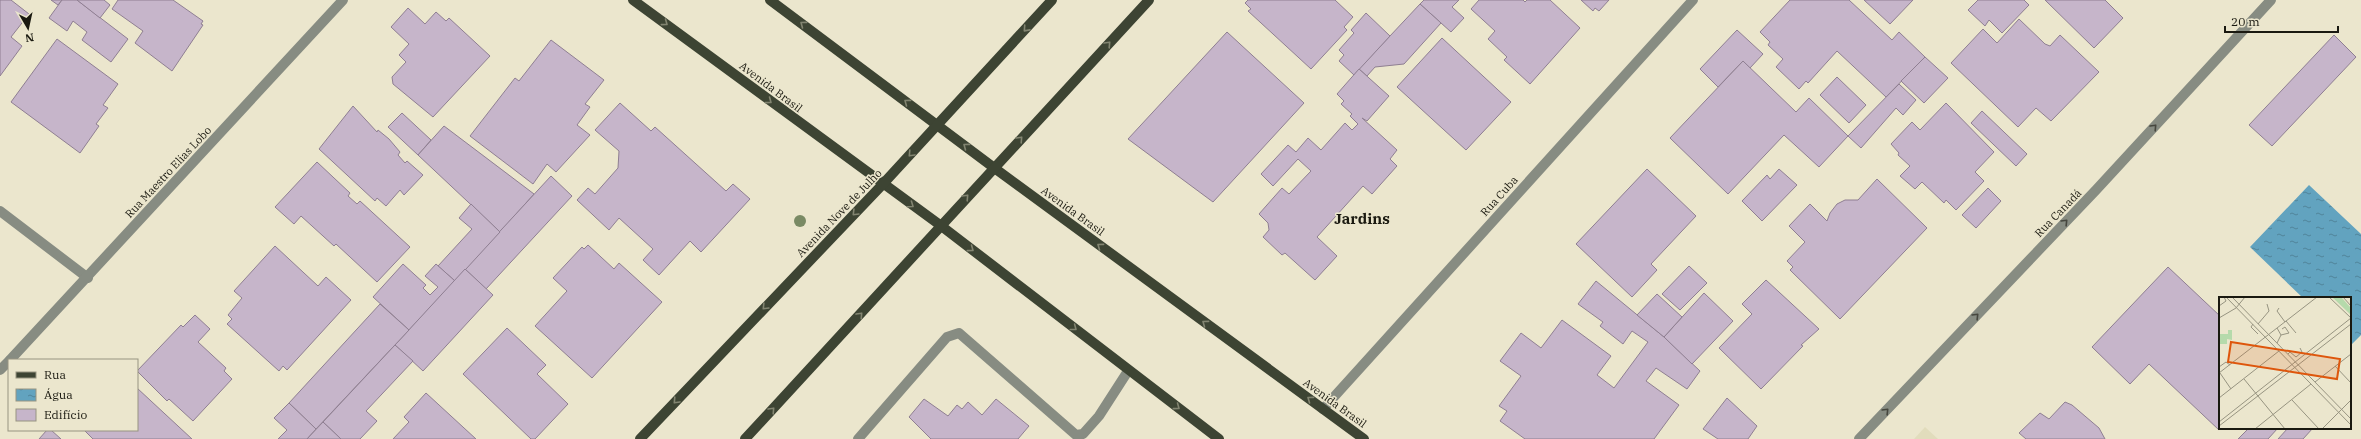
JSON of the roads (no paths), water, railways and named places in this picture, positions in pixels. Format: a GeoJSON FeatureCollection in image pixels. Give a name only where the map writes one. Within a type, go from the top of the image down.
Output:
{"type":"FeatureCollection","features":[{"type":"Feature","properties":{"kind":"main road","name":"Avenida Brasil"},"geometry":{"type":"LineString","coordinates":[[633,0],[882,185],[940,225],[1128,371],[1219,439]]}},
{"type":"Feature","properties":{"kind":"main road","name":"Avenida Brasil"},"geometry":{"type":"LineString","coordinates":[[770,0],[993,167],[1364,439]]}},
{"type":"Feature","properties":{"kind":"main road","name":"Avenida Nove de Julho"},"geometry":{"type":"LineString","coordinates":[[640,439],[882,185],[1052,0]]}},
{"type":"Feature","properties":{"kind":"main road"},"geometry":{"type":"LineString","coordinates":[[745,439],[993,167],[1149,0]]}},
{"type":"Feature","properties":{"kind":"street","name":"Rua Maestro Elias Lobo"},"geometry":{"type":"LineString","coordinates":[[10,359],[88,278],[343,0]]}},
{"type":"Feature","properties":{"kind":"street","name":"Rua Cuba"},"geometry":{"type":"LineString","coordinates":[[1323,409],[1693,0]]}},
{"type":"Feature","properties":{"kind":"street","name":"Rua Canadá"},"geometry":{"type":"LineString","coordinates":[[1860,439],[2096,190],[2271,0]]}},
{"type":"Feature","properties":{"kind":"street"},"geometry":{"type":"LineString","coordinates":[[0,211],[88,278]]}},
{"type":"Feature","properties":{"kind":"street"},"geometry":{"type":"LineString","coordinates":[[858,439],[947,337],[953,334],[959,333],[1076,435],[1083,434],[1099,416],[1128,371]]}},
{"type":"Feature","properties":{"kind":"street","name":"Rua Maestro Elias Lobo"},"geometry":{"type":"LineString","coordinates":[[0,370],[8,361]]}},
{"type":"Feature","properties":{"kind":"water"},"geometry":{"type":"Polygon","coordinates":[[[2309,185],[2361,234],[2361,335],[2352,344],[2351,343],[2351,297],[2302,297],[2250,247],[2309,185]]]}},
{"type":"Feature","properties":{"kind":"district","name":"Jardins"},"geometry":{"type":"Point","coordinates":[1362,219]}}]}
